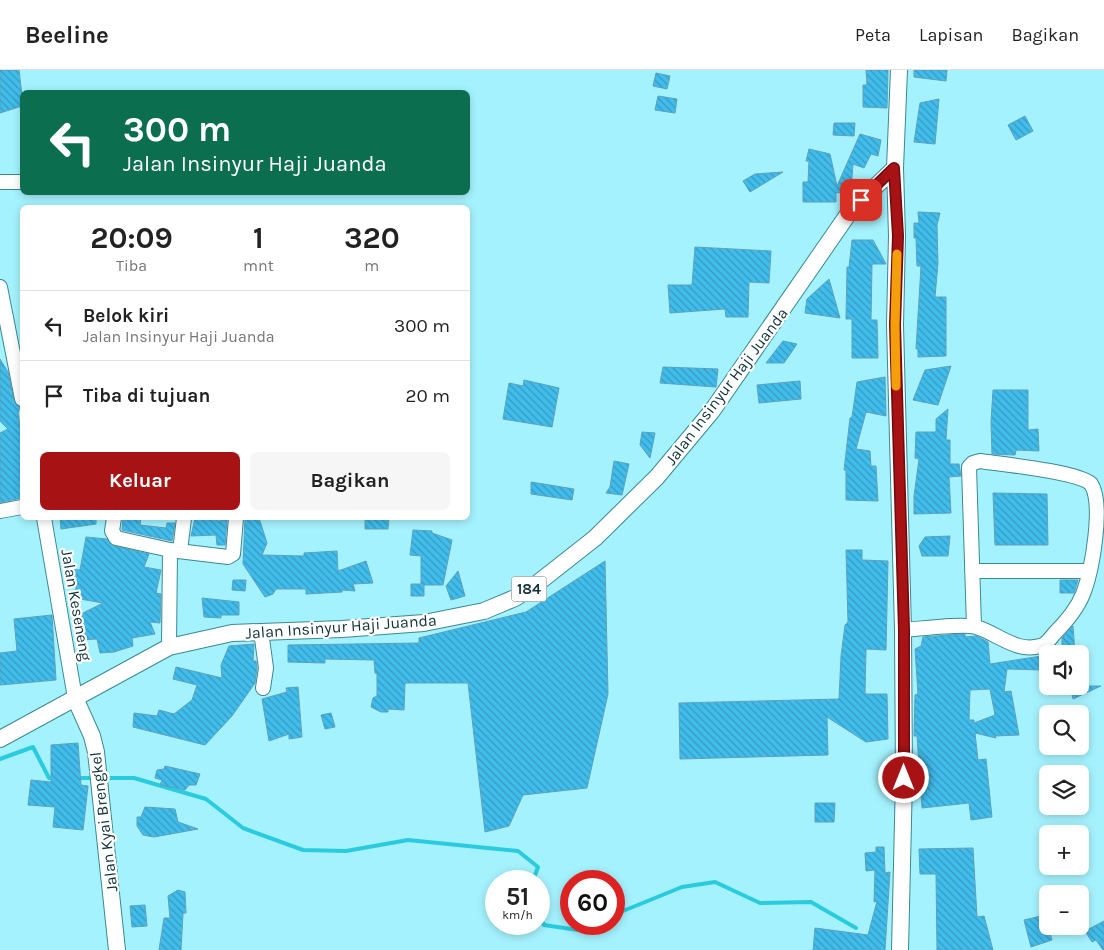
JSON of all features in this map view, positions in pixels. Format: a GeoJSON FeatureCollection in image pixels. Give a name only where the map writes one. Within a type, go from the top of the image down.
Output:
{"type":"FeatureCollection","features":[{"type":"Feature","properties":{"kind":"main road"},"geometry":{"type":"LineString","coordinates":[[899,70],[894,168],[898,236],[895,325],[904,630],[904,778],[900,950]]}},
{"type":"Feature","properties":{"kind":"main road","name":"Jalan Insinyur Haji Juanda"},"geometry":{"type":"LineString","coordinates":[[0,739],[169,647],[220,635],[261,631],[351,629],[424,623],[459,617],[498,606],[541,581],[595,538],[657,477],[712,411],[851,210],[894,168]]}},
{"type":"Feature","properties":{"kind":"main road","name":"Jalan Kyai Brengkel"},"geometry":{"type":"LineString","coordinates":[[75,698],[92,736],[99,778],[117,950]]}},
{"type":"Feature","properties":{"kind":"street"},"geometry":{"type":"LineString","coordinates":[[0,182],[20,182]]}},
{"type":"Feature","properties":{"kind":"street"},"geometry":{"type":"LineString","coordinates":[[1,294],[20,390]]}},
{"type":"Feature","properties":{"kind":"street"},"geometry":{"type":"LineString","coordinates":[[904,630],[974,626],[1020,646],[1042,645],[1071,614],[1083,595],[1090,571],[1101,515],[1099,499],[1092,485],[1087,481],[1046,470],[980,461],[973,463],[968,471],[974,626]]}},
{"type":"Feature","properties":{"kind":"street"},"geometry":{"type":"LineString","coordinates":[[0,511],[20,507]]}},
{"type":"Feature","properties":{"kind":"street","name":"Jalan Keseneng"},"geometry":{"type":"LineString","coordinates":[[44,520],[75,698]]}},
{"type":"Feature","properties":{"kind":"street"},"geometry":{"type":"LineString","coordinates":[[114,520],[112,531],[116,538],[175,550],[231,556],[233,554],[236,520]]}},
{"type":"Feature","properties":{"kind":"street"},"geometry":{"type":"LineString","coordinates":[[169,647],[175,550],[183,520]]}},
{"type":"Feature","properties":{"kind":"street"},"geometry":{"type":"LineString","coordinates":[[972,571],[1090,571]]}},
{"type":"Feature","properties":{"kind":"street"},"geometry":{"type":"LineString","coordinates":[[261,631],[266,668],[263,688]]}},
{"type":"Feature","properties":{"kind":"building"},"geometry":{"type":"Polygon","coordinates":[[[0,70],[19,70],[21,90],[20,107],[0,113],[0,70]]]}},
{"type":"Feature","properties":{"kind":"building"},"geometry":{"type":"Polygon","coordinates":[[[866,70],[888,70],[887,108],[863,107],[863,85],[867,85],[866,70]]]}},
{"type":"Feature","properties":{"kind":"building"},"geometry":{"type":"Polygon","coordinates":[[[914,70],[947,70],[946,81],[914,77],[914,70]]]}},
{"type":"Feature","properties":{"kind":"building"},"geometry":{"type":"Polygon","coordinates":[[[656,73],[670,76],[667,89],[653,86],[656,73]]]}},
{"type":"Feature","properties":{"kind":"building"},"geometry":{"type":"Polygon","coordinates":[[[658,96],[677,99],[675,113],[655,110],[658,96]]]}},
{"type":"Feature","properties":{"kind":"building"},"geometry":{"type":"Polygon","coordinates":[[[939,99],[935,144],[914,142],[920,103],[939,99]]]}},
{"type":"Feature","properties":{"kind":"building"},"geometry":{"type":"Polygon","coordinates":[[[1025,116],[1033,131],[1016,140],[1008,125],[1025,116]]]}},
{"type":"Feature","properties":{"kind":"building"},"geometry":{"type":"Polygon","coordinates":[[[834,123],[855,123],[854,136],[833,135],[834,123]]]}},
{"type":"Feature","properties":{"kind":"building"},"geometry":{"type":"Polygon","coordinates":[[[860,134],[881,140],[878,156],[871,154],[864,168],[853,164],[851,191],[836,193],[836,202],[803,202],[803,182],[808,182],[809,161],[806,161],[809,149],[830,154],[837,186],[860,134]]]}},
{"type":"Feature","properties":{"kind":"building"},"geometry":{"type":"Polygon","coordinates":[[[783,172],[750,192],[743,181],[755,174],[783,172]]]}},
{"type":"Feature","properties":{"kind":"building"},"geometry":{"type":"Polygon","coordinates":[[[918,212],[940,213],[937,225],[938,263],[935,297],[946,297],[946,356],[918,357],[918,349],[916,349],[921,266],[917,266],[914,223],[919,223],[918,212]]]}},
{"type":"Feature","properties":{"kind":"building"},"geometry":{"type":"Polygon","coordinates":[[[852,240],[873,240],[886,264],[872,264],[871,320],[877,320],[878,358],[852,358],[852,319],[846,319],[847,267],[849,267],[852,240]]]}},
{"type":"Feature","properties":{"kind":"building"},"geometry":{"type":"Polygon","coordinates":[[[695,247],[771,251],[769,283],[749,282],[748,317],[726,317],[725,309],[670,313],[668,285],[692,285],[695,247]]]}},
{"type":"Feature","properties":{"kind":"building"},"geometry":{"type":"Polygon","coordinates":[[[829,279],[840,318],[805,313],[807,299],[829,279]]]}},
{"type":"Feature","properties":{"kind":"building"},"geometry":{"type":"Polygon","coordinates":[[[783,341],[797,344],[784,363],[766,363],[783,341]]]}},
{"type":"Feature","properties":{"kind":"building"},"geometry":{"type":"Polygon","coordinates":[[[0,359],[8,372],[14,401],[20,407],[18,413],[20,426],[20,498],[0,502],[0,433],[8,429],[0,421],[0,359]]]}},
{"type":"Feature","properties":{"kind":"building"},"geometry":{"type":"Polygon","coordinates":[[[951,366],[938,405],[913,400],[925,370],[951,366]]]}},
{"type":"Feature","properties":{"kind":"building"},"geometry":{"type":"Polygon","coordinates":[[[663,367],[718,369],[716,387],[660,383],[663,367]]]}},
{"type":"Feature","properties":{"kind":"building"},"geometry":{"type":"Polygon","coordinates":[[[885,377],[886,416],[866,412],[856,449],[870,451],[871,466],[876,466],[878,501],[846,500],[846,470],[844,470],[850,418],[852,417],[857,382],[885,377]]]}},
{"type":"Feature","properties":{"kind":"building"},"geometry":{"type":"Polygon","coordinates":[[[524,380],[559,388],[552,427],[503,419],[509,383],[523,386],[524,380]]]}},
{"type":"Feature","properties":{"kind":"building"},"geometry":{"type":"Polygon","coordinates":[[[800,381],[801,399],[759,403],[757,385],[800,381]]]}},
{"type":"Feature","properties":{"kind":"building"},"geometry":{"type":"Polygon","coordinates":[[[993,390],[1028,390],[1028,430],[1038,429],[1039,451],[1016,450],[1015,455],[992,454],[993,390]]]}},
{"type":"Feature","properties":{"kind":"building"},"geometry":{"type":"Polygon","coordinates":[[[948,409],[946,440],[950,440],[950,464],[959,464],[961,476],[949,477],[951,513],[914,514],[914,496],[919,459],[915,458],[916,432],[936,432],[936,419],[948,409]]]}},
{"type":"Feature","properties":{"kind":"building"},"geometry":{"type":"Polygon","coordinates":[[[642,432],[655,433],[650,458],[640,445],[642,432]]]}},
{"type":"Feature","properties":{"kind":"building"},"geometry":{"type":"Polygon","coordinates":[[[614,461],[629,464],[622,495],[606,493],[610,487],[614,461]]]}},
{"type":"Feature","properties":{"kind":"building"},"geometry":{"type":"Polygon","coordinates":[[[531,482],[574,489],[572,500],[531,494],[531,482]]]}},
{"type":"Feature","properties":{"kind":"building"},"geometry":{"type":"Polygon","coordinates":[[[993,493],[1047,494],[1048,545],[995,545],[993,493]]]}},
{"type":"Feature","properties":{"kind":"building"},"geometry":{"type":"Polygon","coordinates":[[[60,520],[96,520],[96,524],[61,529],[60,520]]]}},
{"type":"Feature","properties":{"kind":"building"},"geometry":{"type":"Polygon","coordinates":[[[123,520],[141,520],[140,525],[166,528],[167,523],[175,523],[172,541],[122,530],[123,520]]]}},
{"type":"Feature","properties":{"kind":"building"},"geometry":{"type":"Polygon","coordinates":[[[195,520],[227,520],[225,545],[217,545],[216,535],[191,536],[195,520]]]}},
{"type":"Feature","properties":{"kind":"building"},"geometry":{"type":"Polygon","coordinates":[[[245,520],[260,520],[267,543],[262,555],[304,556],[304,553],[337,551],[338,571],[366,561],[373,583],[353,584],[355,591],[342,590],[342,592],[306,594],[306,589],[276,589],[273,594],[265,597],[243,564],[245,520]]]}},
{"type":"Feature","properties":{"kind":"building"},"geometry":{"type":"Polygon","coordinates":[[[365,520],[389,520],[388,529],[365,529],[365,520]]]}},
{"type":"Feature","properties":{"kind":"building"},"geometry":{"type":"Polygon","coordinates":[[[413,530],[432,531],[432,533],[452,540],[443,585],[424,585],[424,596],[411,596],[411,584],[421,584],[421,556],[410,555],[413,530]]]}},
{"type":"Feature","properties":{"kind":"building"},"geometry":{"type":"Polygon","coordinates":[[[950,536],[948,556],[922,556],[919,546],[925,537],[950,536]]]}},
{"type":"Feature","properties":{"kind":"building"},"geometry":{"type":"Polygon","coordinates":[[[86,537],[107,539],[114,546],[149,554],[144,567],[161,570],[156,593],[161,594],[160,623],[150,622],[155,634],[132,638],[133,646],[114,652],[100,653],[97,639],[78,640],[73,618],[103,603],[74,598],[77,583],[65,582],[65,569],[80,570],[86,537]]]}},
{"type":"Feature","properties":{"kind":"building"},"geometry":{"type":"Polygon","coordinates":[[[846,550],[862,550],[862,560],[888,561],[886,650],[866,649],[865,694],[887,694],[888,739],[866,742],[827,717],[828,755],[680,759],[679,703],[839,699],[841,656],[845,625],[848,622],[846,550]]]}},
{"type":"Feature","properties":{"kind":"building"},"geometry":{"type":"Polygon","coordinates":[[[605,561],[608,694],[587,788],[523,795],[509,826],[485,832],[468,683],[405,683],[404,710],[388,709],[388,712],[381,712],[371,707],[373,698],[377,696],[377,674],[375,673],[374,660],[325,659],[325,663],[288,662],[288,645],[419,643],[419,638],[526,612],[605,561]]]}},
{"type":"Feature","properties":{"kind":"building"},"geometry":{"type":"Polygon","coordinates":[[[458,571],[465,596],[451,600],[446,586],[458,571]]]}},
{"type":"Feature","properties":{"kind":"building"},"geometry":{"type":"Polygon","coordinates":[[[233,580],[246,580],[245,591],[232,590],[233,580]]]}},
{"type":"Feature","properties":{"kind":"building"},"geometry":{"type":"Polygon","coordinates":[[[1060,580],[1078,580],[1074,593],[1060,593],[1060,580]]]}},
{"type":"Feature","properties":{"kind":"building"},"geometry":{"type":"Polygon","coordinates":[[[202,598],[239,602],[239,615],[221,615],[221,618],[204,617],[202,598]]]}},
{"type":"Feature","properties":{"kind":"building"},"geometry":{"type":"Polygon","coordinates":[[[52,615],[56,680],[0,685],[0,653],[17,651],[14,619],[52,615]]]}},
{"type":"Feature","properties":{"kind":"building"},"geometry":{"type":"Polygon","coordinates":[[[1073,626],[1074,645],[1062,645],[1062,638],[1073,626]]]}},
{"type":"Feature","properties":{"kind":"building"},"geometry":{"type":"Polygon","coordinates":[[[965,634],[965,637],[976,636],[988,642],[990,664],[1039,656],[1039,670],[1007,669],[1004,692],[1011,691],[1019,735],[995,736],[996,738],[975,733],[978,760],[986,759],[992,817],[971,820],[969,803],[922,808],[917,736],[914,736],[915,695],[918,694],[915,649],[921,646],[923,637],[965,634]],[[990,689],[970,690],[969,720],[974,720],[974,723],[995,715],[990,689]]]}},
{"type":"Feature","properties":{"kind":"building"},"geometry":{"type":"Polygon","coordinates":[[[254,644],[253,661],[256,661],[257,668],[255,683],[232,716],[205,745],[133,727],[134,713],[157,716],[159,710],[174,714],[192,700],[197,685],[173,679],[176,667],[222,678],[221,665],[229,646],[254,644]]]}},
{"type":"Feature","properties":{"kind":"building"},"geometry":{"type":"Polygon","coordinates":[[[1089,686],[1101,686],[1089,692],[1089,686]]]}},
{"type":"Feature","properties":{"kind":"building"},"geometry":{"type":"Polygon","coordinates":[[[298,687],[302,737],[289,739],[289,734],[269,741],[262,699],[287,692],[286,688],[298,687]]]}},
{"type":"Feature","properties":{"kind":"building"},"geometry":{"type":"Polygon","coordinates":[[[1072,695],[1082,695],[1073,699],[1072,695]]]}},
{"type":"Feature","properties":{"kind":"building"},"geometry":{"type":"Polygon","coordinates":[[[331,713],[335,727],[325,729],[321,715],[331,713]]]}},
{"type":"Feature","properties":{"kind":"building"},"geometry":{"type":"Polygon","coordinates":[[[78,743],[81,785],[88,786],[83,830],[53,827],[55,807],[28,805],[31,780],[51,782],[51,745],[78,743]]]}},
{"type":"Feature","properties":{"kind":"building"},"geometry":{"type":"Polygon","coordinates":[[[165,766],[200,774],[196,785],[189,785],[185,790],[160,785],[162,780],[155,778],[157,770],[164,769],[165,766]]]}},
{"type":"Feature","properties":{"kind":"building"},"geometry":{"type":"Polygon","coordinates":[[[815,803],[835,803],[834,822],[815,822],[815,803]]]}},
{"type":"Feature","properties":{"kind":"building"},"geometry":{"type":"Polygon","coordinates":[[[145,807],[175,809],[178,822],[198,829],[154,837],[143,835],[137,826],[137,817],[141,817],[145,807]]]}},
{"type":"Feature","properties":{"kind":"building"},"geometry":{"type":"Polygon","coordinates":[[[876,847],[884,847],[885,873],[890,872],[885,950],[813,950],[815,928],[868,935],[877,901],[874,902],[875,870],[866,871],[865,853],[876,852],[876,847]]]}},
{"type":"Feature","properties":{"kind":"building"},"geometry":{"type":"Polygon","coordinates":[[[973,848],[977,917],[984,916],[993,950],[937,950],[936,874],[920,874],[919,849],[973,848]]]}},
{"type":"Feature","properties":{"kind":"building"},"geometry":{"type":"Polygon","coordinates":[[[178,890],[185,892],[186,913],[183,913],[181,950],[159,950],[164,918],[170,918],[168,896],[178,890]]]}},
{"type":"Feature","properties":{"kind":"building"},"geometry":{"type":"Polygon","coordinates":[[[145,905],[147,926],[132,927],[130,906],[145,905]]]}},
{"type":"Feature","properties":{"kind":"building"},"geometry":{"type":"Polygon","coordinates":[[[1039,916],[1039,935],[1051,935],[1052,940],[1031,947],[1024,920],[1039,916]]]}},
{"type":"Feature","properties":{"kind":"building"},"geometry":{"type":"Polygon","coordinates":[[[1104,921],[1104,950],[1096,940],[1092,942],[1088,935],[1089,929],[1104,921]]]}},
{"type":"Feature","properties":{"kind":"waterway"},"geometry":{"type":"LineString","coordinates":[[0,759],[33,747],[49,778],[54,778]]}},
{"type":"Feature","properties":{"kind":"waterway"},"geometry":{"type":"LineString","coordinates":[[76,778],[94,778]]}},
{"type":"Feature","properties":{"kind":"waterway"},"geometry":{"type":"LineString","coordinates":[[104,778],[134,778],[206,799],[243,828],[303,850],[346,851],[408,840],[518,851],[538,867],[537,870]]}},
{"type":"Feature","properties":{"kind":"waterway"},"geometry":{"type":"LineString","coordinates":[[625,910],[682,887],[715,882],[760,903],[811,902],[856,928]]}},
{"type":"Feature","properties":{"kind":"waterway"},"geometry":{"type":"LineString","coordinates":[[550,926],[560,927]]}},
{"type":"Feature","properties":{"kind":"slow traffic"},"geometry":{"type":"LineString","coordinates":[[896,386],[895,278],[897,254]]}},
{"type":"Feature","properties":{"kind":"route"},"geometry":{"type":"LineString","coordinates":[[861,200],[894,168],[898,236],[895,278],[895,325],[904,630],[904,778]]}}]}
